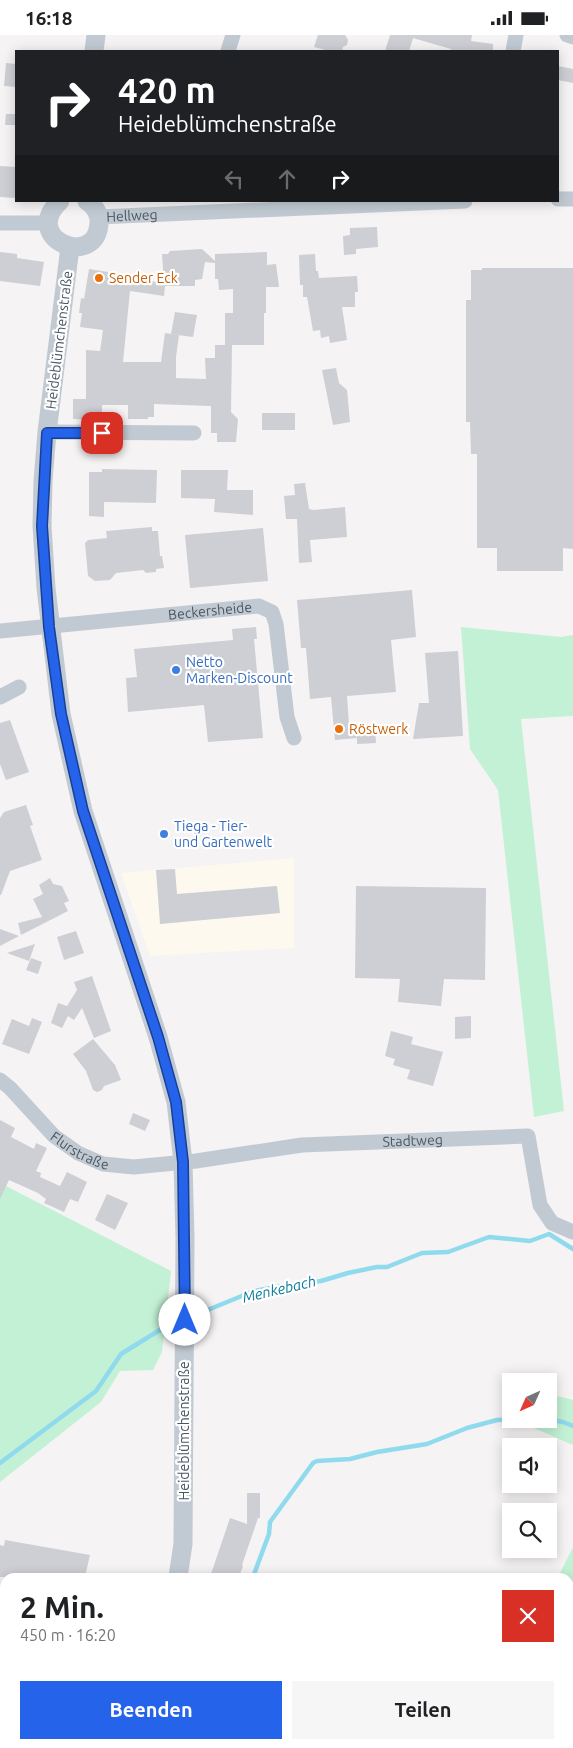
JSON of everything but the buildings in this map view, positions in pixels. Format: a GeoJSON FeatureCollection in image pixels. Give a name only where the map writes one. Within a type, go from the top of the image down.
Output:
{"type":"FeatureCollection","features":[{"type":"Feature","properties":{"kind":"street"},"geometry":{"type":"LineString","coordinates":[[94,50],[96,35]]}},
{"type":"Feature","properties":{"kind":"street"},"geometry":{"type":"LineString","coordinates":[[228,50],[233,35]]}},
{"type":"Feature","properties":{"kind":"street"},"geometry":{"type":"LineString","coordinates":[[513,50],[516,35]]}},
{"type":"Feature","properties":{"kind":"street"},"geometry":{"type":"LineString","coordinates":[[567,35],[573,37]]}},
{"type":"Feature","properties":{"kind":"street"},"geometry":{"type":"LineString","coordinates":[[559,199],[573,199]]}},
{"type":"Feature","properties":{"kind":"street"},"geometry":{"type":"LineString","coordinates":[[59,202],[50,215],[50,232],[62,245],[70,247],[78,247],[92,239],[99,225],[96,210],[88,202]]}},
{"type":"Feature","properties":{"kind":"street","name":"Hellweg"},"geometry":{"type":"LineString","coordinates":[[98,217],[198,207],[420,202]]}},
{"type":"Feature","properties":{"kind":"street"},"geometry":{"type":"LineString","coordinates":[[0,223],[49,223]]}},
{"type":"Feature","properties":{"kind":"street","name":"Heideblümchenstraße"},"geometry":{"type":"LineString","coordinates":[[70,247],[47,433],[42,526],[49,627],[61,714],[83,811],[168,1069],[176,1102],[183,1162],[185,1308],[183,1544],[179,1573]]}},
{"type":"Feature","properties":{"kind":"street"},"geometry":{"type":"LineString","coordinates":[[47,433],[194,433]]}},
{"type":"Feature","properties":{"kind":"street","name":"Beckersheide"},"geometry":{"type":"LineString","coordinates":[[0,631],[259,605],[272,611],[276,623],[287,717],[294,738]]}},
{"type":"Feature","properties":{"kind":"street"},"geometry":{"type":"LineString","coordinates":[[0,697],[19,687]]}},
{"type":"Feature","properties":{"kind":"street","name":"Flurstraße"},"geometry":{"type":"LineString","coordinates":[[0,1080],[10,1088],[54,1136],[78,1153],[103,1164],[134,1167],[183,1162]]}},
{"type":"Feature","properties":{"kind":"street","name":"Stadtweg"},"geometry":{"type":"LineString","coordinates":[[183,1162],[302,1145],[528,1135],[540,1205],[552,1223],[573,1232]]}},
{"type":"Feature","properties":{"kind":"shaded area"},"geometry":{"type":"Polygon","coordinates":[[[294,858],[294,948],[150,956],[121,873],[294,858]]]}},
{"type":"Feature","properties":{"kind":"green space"},"geometry":{"type":"Polygon","coordinates":[[[461,627],[561,637],[573,635],[573,716],[521,719],[564,1111],[534,1117],[498,790],[470,749],[461,627]]]}},
{"type":"Feature","properties":{"kind":"green space"},"geometry":{"type":"Polygon","coordinates":[[[0,1183],[171,1271],[162,1352],[153,1370],[120,1371],[101,1402],[0,1482],[0,1183]]]}},
{"type":"Feature","properties":{"kind":"green space"},"geometry":{"type":"Polygon","coordinates":[[[558,1396],[573,1400],[573,1445],[534,1428],[558,1427],[558,1396]]]}},
{"type":"Feature","properties":{"kind":"green space"},"geometry":{"type":"Polygon","coordinates":[[[573,1547],[573,1573],[560,1573],[573,1547]]]}},
{"type":"Feature","properties":{"kind":"waterway","name":"Menkebach"},"geometry":{"type":"LineString","coordinates":[[188,1318],[254,1291],[321,1281],[348,1273],[377,1267],[387,1267],[422,1253],[448,1252],[489,1237],[530,1241],[549,1234],[573,1249]]}},
{"type":"Feature","properties":{"kind":"waterway","name":"Menkebach"},"geometry":{"type":"LineString","coordinates":[[0,1463],[96,1391],[121,1354],[163,1328],[179,1322]]}},
{"type":"Feature","properties":{"kind":"waterway"},"geometry":{"type":"LineString","coordinates":[[254,1573],[269,1534],[270,1522],[313,1463],[317,1461],[350,1459],[377,1452],[427,1444],[467,1428],[502,1420]]}},
{"type":"Feature","properties":{"kind":"waterway"},"geometry":{"type":"LineString","coordinates":[[558,1421],[573,1426]]}},
{"type":"Feature","properties":{"kind":"place","name":"Sender Eck"},"geometry":{"type":"Point","coordinates":[99,278]}},
{"type":"Feature","properties":{"kind":"place","name":"Netto Marken-Discount"},"geometry":{"type":"Point","coordinates":[176,670]}},
{"type":"Feature","properties":{"kind":"place","name":"Röstwerk"},"geometry":{"type":"Point","coordinates":[339,729]}},
{"type":"Feature","properties":{"kind":"place","name":"Tiega - Tier- und Gartenwelt"},"geometry":{"type":"Point","coordinates":[164,834]}},
{"type":"Feature","properties":{"kind":"route"},"geometry":{"type":"LineString","coordinates":[[102,433],[47,433],[42,526],[49,627],[61,714],[83,811],[158,1037],[176,1102],[183,1162],[185,1320]]}}]}
